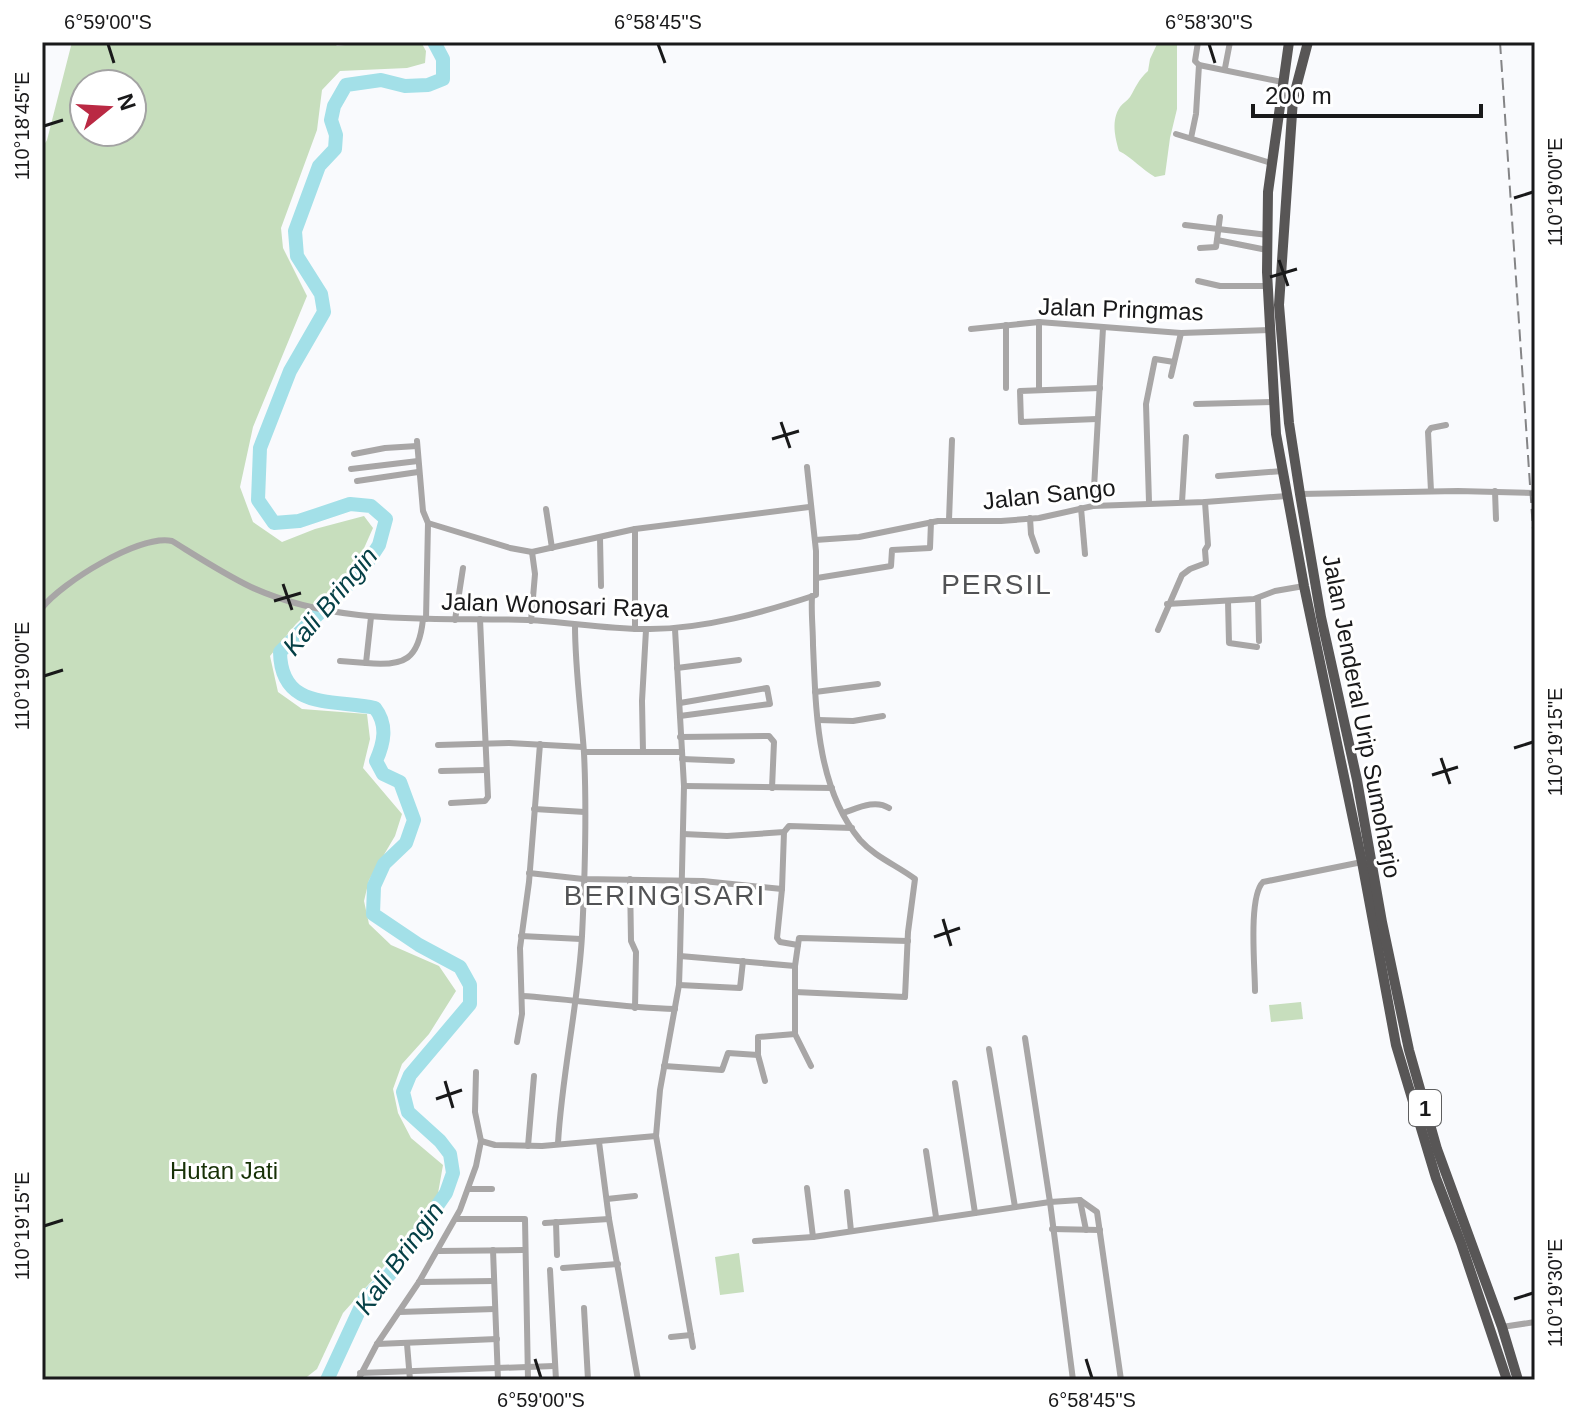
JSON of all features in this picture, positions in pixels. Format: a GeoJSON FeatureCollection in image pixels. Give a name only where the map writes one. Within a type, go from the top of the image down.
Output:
{"type":"FeatureCollection","features":[{"type":"Feature","properties":{"kind":"highway","name":"Jalan Jenderal Urip Sumoharjo"},"geometry":{"type":"LineString","coordinates":[[1308,42],[1293,99],[1279,305],[1289,423],[1300,494],[1321,617],[1357,780],[1409,1050],[1437,1149],[1502,1327],[1518,1380]]}},
{"type":"Feature","properties":{"kind":"highway","name":"Jalan Jenderal Urip Sumoharjo"},"geometry":{"type":"LineString","coordinates":[[1286,43],[1271,163],[1267,250],[1276,434],[1304,586],[1362,862],[1387,1004],[1411,1100],[1507,1380]]}},
{"type":"Feature","properties":{"kind":"street"},"geometry":{"type":"LineString","coordinates":[[1198,42],[1195,61],[1199,65],[1282,82]]}},
{"type":"Feature","properties":{"kind":"street"},"geometry":{"type":"LineString","coordinates":[[1225,68],[1230,42]]}},
{"type":"Feature","properties":{"kind":"street"},"geometry":{"type":"LineString","coordinates":[[1191,138],[1199,65]]}},
{"type":"Feature","properties":{"kind":"street"},"geometry":{"type":"LineString","coordinates":[[1176,134],[1271,163]]}},
{"type":"Feature","properties":{"kind":"street"},"geometry":{"type":"LineString","coordinates":[[1200,248],[1215,248],[1220,217]]}},
{"type":"Feature","properties":{"kind":"street"},"geometry":{"type":"LineString","coordinates":[[1185,225],[1268,235]]}},
{"type":"Feature","properties":{"kind":"street"},"geometry":{"type":"LineString","coordinates":[[1217,240],[1267,250]]}},
{"type":"Feature","properties":{"kind":"street"},"geometry":{"type":"LineString","coordinates":[[1198,281],[1220,286],[1268,286]]}},
{"type":"Feature","properties":{"kind":"street"},"geometry":{"type":"LineString","coordinates":[[1039,322],[1039,390]]}},
{"type":"Feature","properties":{"kind":"street","name":"Jalan Pringmas"},"geometry":{"type":"LineString","coordinates":[[971,329],[1039,322],[1181,333],[1270,330]]}},
{"type":"Feature","properties":{"kind":"street"},"geometry":{"type":"LineString","coordinates":[[1006,325],[1006,388]]}},
{"type":"Feature","properties":{"kind":"street"},"geometry":{"type":"LineString","coordinates":[[1093,506],[1103,328]]}},
{"type":"Feature","properties":{"kind":"street"},"geometry":{"type":"LineString","coordinates":[[1171,376],[1181,333]]}},
{"type":"Feature","properties":{"kind":"street"},"geometry":{"type":"LineString","coordinates":[[1149,502],[1146,404],[1155,359],[1174,362]]}},
{"type":"Feature","properties":{"kind":"street"},"geometry":{"type":"LineString","coordinates":[[1097,419],[1021,422],[1020,391],[1100,388]]}},
{"type":"Feature","properties":{"kind":"street"},"geometry":{"type":"LineString","coordinates":[[1196,404],[1274,402]]}},
{"type":"Feature","properties":{"kind":"street"},"geometry":{"type":"LineString","coordinates":[[1431,491],[1428,432],[1431,428],[1446,425]]}},
{"type":"Feature","properties":{"kind":"street"},"geometry":{"type":"LineString","coordinates":[[1182,502],[1186,437]]}},
{"type":"Feature","properties":{"kind":"street"},"geometry":{"type":"LineString","coordinates":[[949,520],[952,440]]}},
{"type":"Feature","properties":{"kind":"street"},"geometry":{"type":"LineString","coordinates":[[340,661],[394,664],[411,656],[421,638],[424,619],[428,523],[423,511],[417,444],[354,454]]}},
{"type":"Feature","properties":{"kind":"street"},"geometry":{"type":"LineString","coordinates":[[367,453],[370,467]]}},
{"type":"Feature","properties":{"kind":"street"},"geometry":{"type":"LineString","coordinates":[[351,469],[418,461]]}},
{"type":"Feature","properties":{"kind":"street"},"geometry":{"type":"LineString","coordinates":[[795,992],[902,998],[907,995],[908,941],[915,879],[867,846],[852,828],[832,788],[821,748],[815,692],[814,595],[817,578],[807,467]]}},
{"type":"Feature","properties":{"kind":"street"},"geometry":{"type":"LineString","coordinates":[[1218,476],[1283,471]]}},
{"type":"Feature","properties":{"kind":"street"},"geometry":{"type":"LineString","coordinates":[[357,481],[418,472]]}},
{"type":"Feature","properties":{"kind":"street"},"geometry":{"type":"LineString","coordinates":[[1300,494],[1431,491],[1535,493]]}},
{"type":"Feature","properties":{"kind":"street"},"geometry":{"type":"LineString","coordinates":[[1495,491],[1496,519]]}},
{"type":"Feature","properties":{"kind":"street","name":"Jalan Sango"},"geometry":{"type":"LineString","coordinates":[[815,540],[859,537],[949,520],[1030,518],[1093,506],[1288,496]]}},
{"type":"Feature","properties":{"kind":"street"},"geometry":{"type":"LineString","coordinates":[[1158,630],[1167,604],[1185,571],[1206,563],[1205,502]]}},
{"type":"Feature","properties":{"kind":"street"},"geometry":{"type":"LineString","coordinates":[[428,523],[532,552],[635,529],[809,507]]}},
{"type":"Feature","properties":{"kind":"street"},"geometry":{"type":"LineString","coordinates":[[1081,508],[1085,554]]}},
{"type":"Feature","properties":{"kind":"street"},"geometry":{"type":"LineString","coordinates":[[546,509],[552,548]]}},
{"type":"Feature","properties":{"kind":"street"},"geometry":{"type":"LineString","coordinates":[[1030,518],[1037,551]]}},
{"type":"Feature","properties":{"kind":"street"},"geometry":{"type":"LineString","coordinates":[[817,578],[891,566],[892,550],[930,548],[931,522]]}},
{"type":"Feature","properties":{"kind":"street"},"geometry":{"type":"LineString","coordinates":[[635,529],[635,629]]}},
{"type":"Feature","properties":{"kind":"street"},"geometry":{"type":"LineString","coordinates":[[600,538],[601,586]]}},
{"type":"Feature","properties":{"kind":"street","name":"Jalan Wonosari Raya"},"geometry":{"type":"LineString","coordinates":[[42,608],[68,584],[110,559],[162,539],[172,541],[251,587],[337,612],[371,617],[675,629],[788,605],[814,595]]}},
{"type":"Feature","properties":{"kind":"street"},"geometry":{"type":"LineString","coordinates":[[531,621],[535,585],[532,552]]}},
{"type":"Feature","properties":{"kind":"street"},"geometry":{"type":"LineString","coordinates":[[455,620],[463,568]]}},
{"type":"Feature","properties":{"kind":"street"},"geometry":{"type":"LineString","coordinates":[[1167,604],[1258,598],[1275,591],[1304,586]]}},
{"type":"Feature","properties":{"kind":"street"},"geometry":{"type":"LineString","coordinates":[[1228,601],[1229,643],[1258,644],[1258,598]]}},
{"type":"Feature","properties":{"kind":"street"},"geometry":{"type":"LineString","coordinates":[[366,663],[371,617]]}},
{"type":"Feature","properties":{"kind":"street"},"geometry":{"type":"LineString","coordinates":[[451,803],[487,799],[480,619]]}},
{"type":"Feature","properties":{"kind":"street"},"geometry":{"type":"LineString","coordinates":[[558,1143],[561,1094],[581,939],[583,879],[585,812],[575,625]]}},
{"type":"Feature","properties":{"kind":"street"},"geometry":{"type":"LineString","coordinates":[[675,629],[684,786],[679,985],[664,1066],[656,1136],[693,1347]]}},
{"type":"Feature","properties":{"kind":"street"},"geometry":{"type":"LineString","coordinates":[[643,752],[646,630]]}},
{"type":"Feature","properties":{"kind":"street"},"geometry":{"type":"LineString","coordinates":[[677,668],[739,660]]}},
{"type":"Feature","properties":{"kind":"street"},"geometry":{"type":"LineString","coordinates":[[815,692],[878,684]]}},
{"type":"Feature","properties":{"kind":"street"},"geometry":{"type":"LineString","coordinates":[[680,703],[767,688],[769,705],[680,716]]}},
{"type":"Feature","properties":{"kind":"street"},"geometry":{"type":"LineString","coordinates":[[818,720],[853,721],[883,716]]}},
{"type":"Feature","properties":{"kind":"street"},"geometry":{"type":"LineString","coordinates":[[680,737],[769,736],[774,742],[772,788]]}},
{"type":"Feature","properties":{"kind":"street"},"geometry":{"type":"LineString","coordinates":[[517,1042],[522,996],[521,936],[540,744]]}},
{"type":"Feature","properties":{"kind":"street"},"geometry":{"type":"LineString","coordinates":[[438,745],[540,744],[732,761]]}},
{"type":"Feature","properties":{"kind":"street"},"geometry":{"type":"LineString","coordinates":[[441,771],[486,770]]}},
{"type":"Feature","properties":{"kind":"street"},"geometry":{"type":"LineString","coordinates":[[684,786],[832,788]]}},
{"type":"Feature","properties":{"kind":"street"},"geometry":{"type":"LineString","coordinates":[[843,813],[873,803],[889,808]]}},
{"type":"Feature","properties":{"kind":"street"},"geometry":{"type":"LineString","coordinates":[[534,809],[585,812]]}},
{"type":"Feature","properties":{"kind":"street"},"geometry":{"type":"LineString","coordinates":[[798,945],[780,942],[777,938],[784,832],[789,826],[836,830],[852,828]]}},
{"type":"Feature","properties":{"kind":"street"},"geometry":{"type":"LineString","coordinates":[[683,834],[727,836],[784,832]]}},
{"type":"Feature","properties":{"kind":"street"},"geometry":{"type":"LineString","coordinates":[[1255,991],[1258,887],[1263,882],[1362,862]]}},
{"type":"Feature","properties":{"kind":"street"},"geometry":{"type":"LineString","coordinates":[[529,873],[583,879],[703,881],[782,889]]}},
{"type":"Feature","properties":{"kind":"street"},"geometry":{"type":"LineString","coordinates":[[630,879],[631,941],[636,952],[635,1008]]}},
{"type":"Feature","properties":{"kind":"street"},"geometry":{"type":"LineString","coordinates":[[521,936],[581,939]]}},
{"type":"Feature","properties":{"kind":"street"},"geometry":{"type":"LineString","coordinates":[[811,1066],[795,1034],[795,966],[799,937],[908,941]]}},
{"type":"Feature","properties":{"kind":"street"},"geometry":{"type":"LineString","coordinates":[[680,956],[795,966]]}},
{"type":"Feature","properties":{"kind":"street"},"geometry":{"type":"LineString","coordinates":[[679,985],[740,988],[743,961]]}},
{"type":"Feature","properties":{"kind":"street"},"geometry":{"type":"LineString","coordinates":[[522,996],[675,1009]]}},
{"type":"Feature","properties":{"kind":"street"},"geometry":{"type":"LineString","coordinates":[[765,1081],[758,1055],[758,1037],[795,1034]]}},
{"type":"Feature","properties":{"kind":"street"},"geometry":{"type":"LineString","coordinates":[[1025,1038],[1073,1380]]}},
{"type":"Feature","properties":{"kind":"street"},"geometry":{"type":"LineString","coordinates":[[989,1049],[1015,1207]]}},
{"type":"Feature","properties":{"kind":"street"},"geometry":{"type":"LineString","coordinates":[[664,1066],[722,1070],[728,1053],[758,1055]]}},
{"type":"Feature","properties":{"kind":"street"},"geometry":{"type":"LineString","coordinates":[[476,1072],[475,1112],[481,1141],[468,1189],[438,1251],[359,1377],[439,1376],[468,1371],[554,1366]]}},
{"type":"Feature","properties":{"kind":"street"},"geometry":{"type":"LineString","coordinates":[[528,1146],[534,1076]]}},
{"type":"Feature","properties":{"kind":"street"},"geometry":{"type":"LineString","coordinates":[[955,1083],[975,1213]]}},
{"type":"Feature","properties":{"kind":"street"},"geometry":{"type":"LineString","coordinates":[[481,1141],[528,1146],[656,1136]]}},
{"type":"Feature","properties":{"kind":"street"},"geometry":{"type":"LineString","coordinates":[[599,1142],[609,1219],[638,1380]]}},
{"type":"Feature","properties":{"kind":"street"},"geometry":{"type":"LineString","coordinates":[[926,1151],[936,1217]]}},
{"type":"Feature","properties":{"kind":"street"},"geometry":{"type":"LineString","coordinates":[[807,1188],[813,1237]]}},
{"type":"Feature","properties":{"kind":"street"},"geometry":{"type":"LineString","coordinates":[[468,1189],[492,1189]]}},
{"type":"Feature","properties":{"kind":"street"},"geometry":{"type":"LineString","coordinates":[[847,1192],[851,1231]]}},
{"type":"Feature","properties":{"kind":"street"},"geometry":{"type":"LineString","coordinates":[[607,1199],[635,1196]]}},
{"type":"Feature","properties":{"kind":"street"},"geometry":{"type":"LineString","coordinates":[[1080,1200],[1086,1230]]}},
{"type":"Feature","properties":{"kind":"street"},"geometry":{"type":"LineString","coordinates":[[755,1241],[813,1237],[936,1217],[1080,1200],[1091,1211],[1097,1212],[1121,1380]]}},
{"type":"Feature","properties":{"kind":"street"},"geometry":{"type":"LineString","coordinates":[[456,1219],[525,1219],[523,1250],[528,1380]]}},
{"type":"Feature","properties":{"kind":"street"},"geometry":{"type":"LineString","coordinates":[[545,1223],[609,1219]]}},
{"type":"Feature","properties":{"kind":"street"},"geometry":{"type":"LineString","coordinates":[[556,1222],[557,1255]]}},
{"type":"Feature","properties":{"kind":"street"},"geometry":{"type":"LineString","coordinates":[[1052,1229],[1100,1230]]}},
{"type":"Feature","properties":{"kind":"street"},"geometry":{"type":"LineString","coordinates":[[493,1250],[498,1380]]}},
{"type":"Feature","properties":{"kind":"street"},"geometry":{"type":"LineString","coordinates":[[438,1251],[523,1250]]}},
{"type":"Feature","properties":{"kind":"street"},"geometry":{"type":"LineString","coordinates":[[563,1268],[618,1264]]}},
{"type":"Feature","properties":{"kind":"street"},"geometry":{"type":"LineString","coordinates":[[550,1270],[556,1380]]}},
{"type":"Feature","properties":{"kind":"street"},"geometry":{"type":"LineString","coordinates":[[419,1282],[494,1281]]}},
{"type":"Feature","properties":{"kind":"street"},"geometry":{"type":"LineString","coordinates":[[584,1308],[588,1380]]}},
{"type":"Feature","properties":{"kind":"street"},"geometry":{"type":"LineString","coordinates":[[399,1312],[495,1309]]}},
{"type":"Feature","properties":{"kind":"street"},"geometry":{"type":"LineString","coordinates":[[1502,1327],[1535,1322]]}},
{"type":"Feature","properties":{"kind":"street"},"geometry":{"type":"LineString","coordinates":[[671,1337],[691,1335]]}},
{"type":"Feature","properties":{"kind":"street"},"geometry":{"type":"LineString","coordinates":[[377,1344],[497,1339]]}},
{"type":"Feature","properties":{"kind":"street"},"geometry":{"type":"LineString","coordinates":[[407,1344],[410,1376]]}},
{"type":"Feature","properties":{"kind":"street"},"geometry":{"type":"LineString","coordinates":[[468,1371],[469,1380]]}},
{"type":"Feature","properties":{"kind":"green space","name":"Hutan Jati"},"geometry":{"type":"Polygon","coordinates":[[[72,42],[333,42],[337,46],[369,42],[421,42],[426,51],[425,63],[407,68],[340,71],[322,90],[317,130],[281,228],[283,248],[307,296],[253,427],[240,487],[253,522],[282,542],[315,529],[364,516],[373,528],[357,564],[296,624],[270,656],[278,692],[302,709],[367,714],[370,739],[363,768],[402,814],[395,836],[369,880],[364,901],[369,924],[391,945],[439,966],[456,991],[429,1034],[402,1064],[393,1089],[398,1113],[411,1138],[443,1165],[437,1199],[343,1313],[317,1369],[303,1380],[42,1380],[42,148],[47,140],[72,42]]]}},
{"type":"Feature","properties":{"kind":"green space"},"geometry":{"type":"Polygon","coordinates":[[[1158,42],[1177,42],[1177,109],[1165,175],[1155,177],[1119,151],[1115,123],[1120,107],[1148,71],[1158,42]]]}},
{"type":"Feature","properties":{"kind":"green space"},"geometry":{"type":"Polygon","coordinates":[[[1301,1002],[1303,1019],[1271,1022],[1269,1005],[1301,1002]]]}},
{"type":"Feature","properties":{"kind":"green space"},"geometry":{"type":"Polygon","coordinates":[[[739,1253],[744,1292],[720,1295],[715,1257],[739,1253]]]}},
{"type":"Feature","properties":{"kind":"waterway","name":"Kali Bringin"},"geometry":{"type":"LineString","coordinates":[[327,1380],[364,1300],[390,1274],[446,1193],[453,1173],[450,1154],[408,1112],[403,1092],[410,1075],[470,1004],[470,985],[460,967],[419,945],[373,914],[374,886],[384,864],[406,843],[414,820],[400,782],[383,774],[376,761],[383,734],[379,714],[375,708],[312,699],[290,684],[283,671],[280,652],[362,571],[379,545],[386,519],[371,506],[350,504],[299,521],[274,523],[258,500],[260,448],[290,371],[324,312],[321,294],[297,256],[295,231],[319,166],[335,149],[336,135],[331,120],[334,106],[346,85],[381,80],[405,86],[428,85],[443,79],[443,59],[434,42]]}},
{"type":"Feature","properties":{"kind":"waterway"},"geometry":{"type":"LineString","coordinates":[[1533,42],[1535,79]]}},
{"type":"Feature","properties":{"kind":"railway"},"geometry":{"type":"LineString","coordinates":[[1500,42],[1535,559]]}},
{"type":"Feature","properties":{"kind":"district","name":"PERSIL"},"geometry":{"type":"Point","coordinates":[997,584]}},
{"type":"Feature","properties":{"kind":"district","name":"BERINGISARI"},"geometry":{"type":"Point","coordinates":[665,895]}}]}
